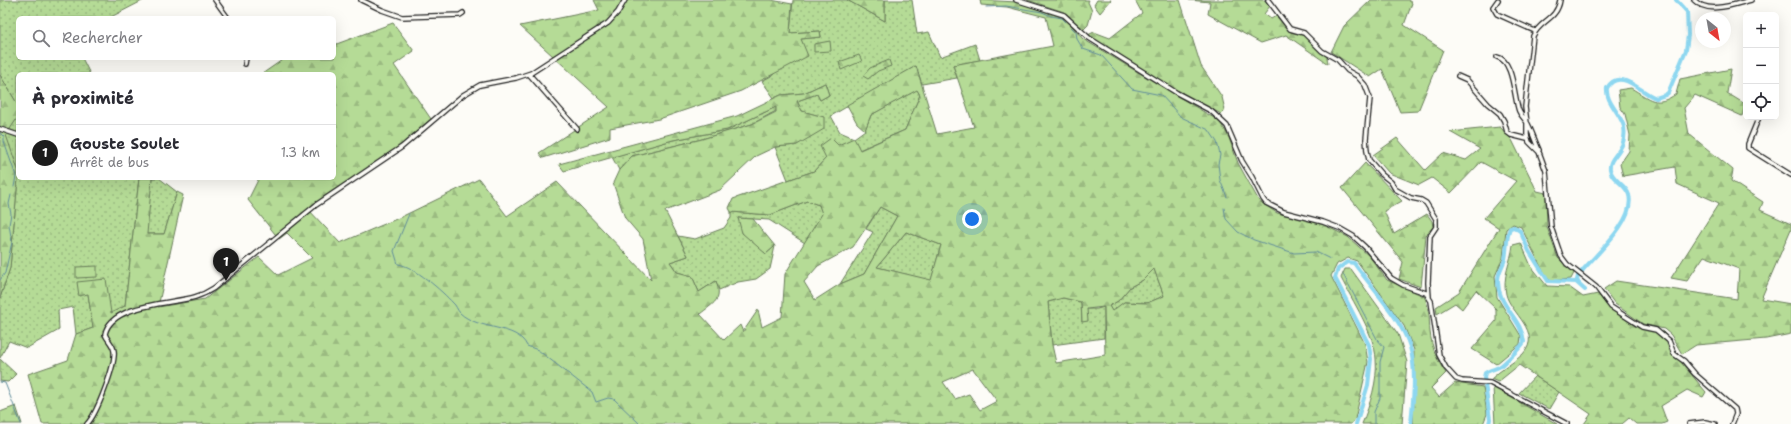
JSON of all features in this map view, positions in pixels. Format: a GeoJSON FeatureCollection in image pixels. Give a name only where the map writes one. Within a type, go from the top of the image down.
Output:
{"type":"FeatureCollection","features":[{"type":"Feature","properties":{"kind":"street"},"geometry":{"type":"LineString","coordinates":[[215,0],[227,16]]}},
{"type":"Feature","properties":{"kind":"street"},"geometry":{"type":"LineString","coordinates":[[361,0],[402,17],[460,15],[463,13]]}},
{"type":"Feature","properties":{"kind":"street"},"geometry":{"type":"LineString","coordinates":[[87,424],[96,412],[107,383],[114,351],[105,334],[108,326],[116,318],[132,310],[205,294],[221,284],[316,205],[395,153],[463,95],[480,85],[529,74],[608,23],[618,12],[625,0]]}},
{"type":"Feature","properties":{"kind":"street"},"geometry":{"type":"LineString","coordinates":[[1016,0],[1064,15],[1089,38],[1177,93],[1211,111],[1227,126],[1245,166],[1266,203],[1284,212],[1323,222],[1339,228],[1353,236],[1365,247],[1391,278],[1403,285],[1421,291],[1429,297]]}},
{"type":"Feature","properties":{"kind":"street"},"geometry":{"type":"LineString","coordinates":[[1268,0],[1290,28],[1304,33],[1322,51],[1338,60],[1348,71],[1357,76],[1365,85],[1370,98],[1366,139],[1369,160],[1381,174],[1391,182],[1395,189],[1411,198],[1421,200],[1426,204],[1436,219],[1436,227],[1430,236],[1428,283],[1437,347],[1442,362],[1456,379],[1462,381],[1490,383],[1567,424]]}},
{"type":"Feature","properties":{"kind":"street"},"geometry":{"type":"LineString","coordinates":[[1498,0],[1493,6],[1497,14],[1535,31]]}},
{"type":"Feature","properties":{"kind":"street"},"geometry":{"type":"LineString","coordinates":[[1527,139],[1525,107],[1533,36],[1535,31],[1556,14],[1560,0]]}},
{"type":"Feature","properties":{"kind":"street"},"geometry":{"type":"LineString","coordinates":[[1694,0],[1696,3],[1720,7],[1751,0]]}},
{"type":"Feature","properties":{"kind":"street"},"geometry":{"type":"LineString","coordinates":[[1498,57],[1505,63],[1514,86],[1519,113],[1527,123],[1546,171],[1553,234],[1561,256],[1566,264],[1596,287],[1611,307],[1642,327],[1656,330],[1669,341],[1674,354],[1684,361],[1695,374],[1735,409],[1736,414],[1732,424]]}},
{"type":"Feature","properties":{"kind":"street"},"geometry":{"type":"LineString","coordinates":[[245,64],[246,60]]}},
{"type":"Feature","properties":{"kind":"street"},"geometry":{"type":"LineString","coordinates":[[529,74],[577,130]]}},
{"type":"Feature","properties":{"kind":"street"},"geometry":{"type":"LineString","coordinates":[[1458,76],[1467,80],[1488,104],[1500,114],[1507,132],[1511,135],[1527,139],[1539,152]]}},
{"type":"Feature","properties":{"kind":"street"},"geometry":{"type":"LineString","coordinates":[[1758,120],[1748,144],[1748,148],[1791,176]]}},
{"type":"Feature","properties":{"kind":"street"},"geometry":{"type":"LineString","coordinates":[[0,129],[16,134]]}},
{"type":"Feature","properties":{"kind":"street"},"geometry":{"type":"LineString","coordinates":[[1689,424],[1705,422],[1715,424]]}},
{"type":"Feature","properties":{"kind":"green space"},"geometry":{"type":"Polygon","coordinates":[[[0,0],[144,0],[113,16],[16,16],[16,60],[83,60],[89,72],[16,72],[16,102],[0,75],[0,0]]]}},
{"type":"Feature","properties":{"kind":"green space"},"geometry":{"type":"Polygon","coordinates":[[[594,0],[771,0],[792,4],[790,33],[820,31],[821,37],[801,39],[808,56],[741,91],[659,119],[610,128],[610,137],[543,158],[539,153],[609,107],[520,26],[599,10],[594,0]]]}},
{"type":"Feature","properties":{"kind":"green space"},"geometry":{"type":"Polygon","coordinates":[[[793,0],[847,0],[885,21],[885,0],[912,0],[917,34],[929,32],[940,57],[975,44],[980,60],[953,65],[957,78],[922,84],[916,66],[831,116],[840,132],[854,138],[865,130],[871,115],[917,89],[920,95],[905,130],[859,150],[826,158],[814,171],[788,180],[775,147],[797,145],[823,117],[802,111],[797,101],[817,94],[820,100],[829,95],[825,83],[804,93],[781,95],[774,98],[762,81],[773,75],[801,39],[821,37],[820,31],[790,33],[793,0]]]}},
{"type":"Feature","properties":{"kind":"green space"},"geometry":{"type":"Polygon","coordinates":[[[847,0],[885,0],[885,21],[847,0]]]}},
{"type":"Feature","properties":{"kind":"green space"},"geometry":{"type":"Polygon","coordinates":[[[980,0],[1017,2],[1066,19],[1083,39],[1219,121],[1228,135],[1238,163],[1259,201],[1277,213],[1320,223],[1348,237],[1369,256],[1387,280],[1424,296],[1428,310],[1432,343],[1440,364],[1446,373],[1431,388],[1439,397],[1455,383],[1483,387],[1487,414],[1483,424],[1413,424],[1414,350],[1404,326],[1357,261],[1348,258],[1337,264],[1331,276],[1365,344],[1368,362],[1355,419],[1351,424],[42,424],[28,374],[68,360],[76,334],[93,328],[88,294],[79,296],[77,282],[106,279],[111,313],[125,306],[139,180],[152,180],[147,234],[164,234],[177,192],[183,195],[158,307],[205,299],[259,257],[278,275],[312,258],[287,233],[279,239],[248,200],[258,180],[336,180],[336,72],[265,72],[282,60],[336,60],[336,44],[393,23],[414,51],[394,65],[431,119],[400,146],[308,209],[340,243],[401,217],[479,179],[507,216],[557,182],[651,280],[643,239],[625,218],[613,183],[619,170],[632,156],[702,139],[752,124],[776,112],[776,107],[727,130],[673,140],[564,171],[559,164],[737,116],[781,95],[804,93],[825,83],[829,95],[820,100],[817,94],[797,101],[802,111],[824,117],[824,129],[797,145],[775,147],[756,156],[720,190],[665,211],[688,256],[670,262],[677,272],[692,276],[699,292],[716,281],[718,293],[716,301],[700,314],[724,340],[740,325],[743,332],[758,310],[762,327],[782,317],[785,274],[822,214],[819,205],[807,201],[770,215],[731,212],[729,208],[733,199],[814,171],[826,158],[820,146],[831,138],[838,145],[854,138],[860,150],[905,130],[920,95],[917,90],[871,115],[865,130],[857,123],[847,105],[916,66],[937,134],[974,127],[953,65],[1053,46],[1046,17],[1007,7],[981,5],[980,0]],[[880,207],[853,247],[818,266],[804,282],[815,300],[840,284],[864,274],[897,216],[880,207]],[[906,232],[877,267],[931,280],[941,245],[906,232]],[[1154,269],[1143,280],[1130,287],[1118,301],[1109,306],[1112,311],[1124,302],[1147,303],[1164,296],[1154,269]],[[1063,298],[1048,302],[1052,345],[1056,363],[1105,355],[1104,307],[1087,309],[1088,321],[1082,322],[1081,302],[1063,298]],[[973,369],[943,382],[955,399],[969,394],[980,410],[997,401],[973,369]]]}},
{"type":"Feature","properties":{"kind":"green space"},"geometry":{"type":"Polygon","coordinates":[[[1027,0],[1089,0],[1088,2],[1092,11],[1088,25],[1083,30],[1064,12],[1027,0]]]}},
{"type":"Feature","properties":{"kind":"green space"},"geometry":{"type":"Polygon","coordinates":[[[1097,0],[1111,0],[1100,13],[1094,5],[1097,0]]]}},
{"type":"Feature","properties":{"kind":"green space"},"geometry":{"type":"Polygon","coordinates":[[[1135,0],[1180,0],[1201,66],[1222,97],[1225,110],[1221,114],[1169,86],[1088,35],[1094,32],[1110,38],[1142,13],[1135,0]]]}},
{"type":"Feature","properties":{"kind":"green space"},"geometry":{"type":"Polygon","coordinates":[[[1189,0],[1265,0],[1270,6],[1264,14],[1271,19],[1276,16],[1291,32],[1303,35],[1327,57],[1328,64],[1286,35],[1261,43],[1208,14],[1210,2],[1189,0]]]}},
{"type":"Feature","properties":{"kind":"green space"},"geometry":{"type":"Polygon","coordinates":[[[1371,0],[1408,0],[1412,3],[1404,25],[1443,50],[1418,111],[1400,112],[1382,69],[1370,77],[1331,52],[1344,26],[1371,0]]]}},
{"type":"Feature","properties":{"kind":"green space"},"geometry":{"type":"Polygon","coordinates":[[[830,41],[831,51],[814,52],[814,44],[830,41]]]}},
{"type":"Feature","properties":{"kind":"green space"},"geometry":{"type":"Polygon","coordinates":[[[859,55],[862,61],[841,70],[839,62],[859,55]]]}},
{"type":"Feature","properties":{"kind":"green space"},"geometry":{"type":"Polygon","coordinates":[[[889,60],[891,66],[878,71],[868,79],[863,76],[870,68],[889,60]]]}},
{"type":"Feature","properties":{"kind":"green space"},"geometry":{"type":"Polygon","coordinates":[[[1731,69],[1727,93],[1743,103],[1742,116],[1695,95],[1684,108],[1689,134],[1733,170],[1731,181],[1763,202],[1760,210],[1791,224],[1791,229],[1761,299],[1791,304],[1791,334],[1766,339],[1696,345],[1682,354],[1671,335],[1664,329],[1643,324],[1615,304],[1604,289],[1616,281],[1737,299],[1739,269],[1704,256],[1687,281],[1671,278],[1719,203],[1677,184],[1675,167],[1623,176],[1620,164],[1629,151],[1630,135],[1625,114],[1620,107],[1618,90],[1631,88],[1648,98],[1663,101],[1676,94],[1680,79],[1731,69]]]}},
{"type":"Feature","properties":{"kind":"green space"},"geometry":{"type":"Polygon","coordinates":[[[0,75],[16,102],[16,120],[6,135],[16,164],[16,180],[18,180],[10,268],[0,298],[0,75]]]}},
{"type":"Feature","properties":{"kind":"green space"},"geometry":{"type":"Polygon","coordinates":[[[776,107],[776,111],[752,124],[702,139],[632,156],[619,170],[612,157],[673,140],[727,130],[776,107]]]}},
{"type":"Feature","properties":{"kind":"green space"},"geometry":{"type":"Polygon","coordinates":[[[16,120],[16,164],[5,134],[16,120]]]}},
{"type":"Feature","properties":{"kind":"green space"},"geometry":{"type":"Polygon","coordinates":[[[1500,127],[1512,140],[1537,191],[1546,193],[1547,227],[1558,258],[1574,273],[1571,279],[1551,281],[1546,277],[1521,227],[1513,224],[1506,229],[1503,258],[1495,276],[1497,297],[1521,336],[1520,344],[1496,364],[1472,349],[1496,321],[1496,309],[1476,290],[1462,309],[1455,303],[1437,314],[1436,307],[1459,292],[1499,228],[1484,218],[1516,181],[1481,162],[1451,193],[1432,178],[1419,185],[1389,173],[1373,155],[1397,138],[1425,170],[1443,153],[1466,160],[1480,149],[1450,132],[1500,127]]]}},
{"type":"Feature","properties":{"kind":"green space"},"geometry":{"type":"Polygon","coordinates":[[[1365,163],[1402,201],[1384,211],[1394,234],[1427,214],[1432,221],[1433,227],[1426,235],[1421,287],[1399,279],[1403,262],[1342,188],[1365,163]]]}},
{"type":"Feature","properties":{"kind":"green space"},"geometry":{"type":"Polygon","coordinates":[[[18,180],[139,180],[125,306],[111,313],[88,294],[93,328],[76,334],[73,307],[58,310],[59,330],[27,348],[9,341],[0,358],[0,298],[10,268],[18,180]]]}},
{"type":"Feature","properties":{"kind":"green space"},"geometry":{"type":"Polygon","coordinates":[[[152,180],[162,180],[177,192],[164,234],[146,234],[152,180]]]}},
{"type":"Feature","properties":{"kind":"green space"},"geometry":{"type":"Polygon","coordinates":[[[807,201],[819,205],[823,214],[805,243],[769,220],[738,218],[766,254],[775,246],[770,269],[756,279],[738,282],[719,290],[716,281],[699,292],[692,276],[677,272],[670,262],[688,256],[678,236],[695,239],[724,228],[731,218],[731,212],[770,215],[807,201]]]}},
{"type":"Feature","properties":{"kind":"green space"},"geometry":{"type":"Polygon","coordinates":[[[880,207],[897,216],[864,274],[840,284],[873,232],[866,229],[880,207]]]}},
{"type":"Feature","properties":{"kind":"green space"},"geometry":{"type":"Polygon","coordinates":[[[738,218],[753,219],[775,246],[766,254],[742,233],[738,218]]]}},
{"type":"Feature","properties":{"kind":"green space"},"geometry":{"type":"Polygon","coordinates":[[[906,232],[941,245],[931,281],[877,267],[906,232]]]}},
{"type":"Feature","properties":{"kind":"green space"},"geometry":{"type":"Polygon","coordinates":[[[1521,243],[1531,266],[1547,286],[1569,287],[1583,297],[1598,294],[1608,307],[1638,328],[1663,332],[1669,338],[1680,361],[1706,392],[1703,397],[1687,390],[1661,406],[1667,422],[1662,424],[1636,424],[1629,418],[1622,424],[1584,424],[1591,414],[1519,365],[1498,382],[1491,379],[1523,354],[1528,346],[1529,338],[1527,330],[1509,301],[1505,288],[1506,276],[1513,245],[1521,243]]]}},
{"type":"Feature","properties":{"kind":"green space"},"geometry":{"type":"Polygon","coordinates":[[[97,266],[97,277],[76,278],[76,267],[97,266]]]}},
{"type":"Feature","properties":{"kind":"green space"},"geometry":{"type":"Polygon","coordinates":[[[1154,269],[1164,296],[1147,303],[1124,302],[1112,312],[1109,306],[1118,301],[1130,287],[1143,280],[1154,269]]]}},
{"type":"Feature","properties":{"kind":"green space"},"geometry":{"type":"Polygon","coordinates":[[[1345,269],[1351,269],[1398,334],[1407,362],[1402,424],[1362,424],[1375,384],[1376,359],[1372,339],[1341,278],[1345,269]]]}},
{"type":"Feature","properties":{"kind":"green space"},"geometry":{"type":"Polygon","coordinates":[[[1063,298],[1081,302],[1082,322],[1087,309],[1104,307],[1104,338],[1052,345],[1048,302],[1063,298]]]}},
{"type":"Feature","properties":{"kind":"green space"},"geometry":{"type":"Polygon","coordinates":[[[0,359],[16,374],[8,382],[0,381],[0,359]]]}},
{"type":"Feature","properties":{"kind":"green space"},"geometry":{"type":"Polygon","coordinates":[[[1535,376],[1559,392],[1549,409],[1519,393],[1535,376]]]}},
{"type":"Feature","properties":{"kind":"green space"},"geometry":{"type":"Polygon","coordinates":[[[1493,387],[1557,424],[1495,424],[1493,387]]]}},
{"type":"Feature","properties":{"kind":"green space"},"geometry":{"type":"Polygon","coordinates":[[[16,406],[22,424],[0,424],[0,412],[16,406]]]}},
{"type":"Feature","properties":{"kind":"waterway"},"geometry":{"type":"LineString","coordinates":[[1579,283],[1577,280],[1578,276],[1620,227],[1626,216],[1629,205],[1629,195],[1627,191],[1613,176],[1610,169],[1610,164],[1623,142],[1624,127],[1620,117],[1608,98],[1607,88],[1612,82],[1625,80],[1650,96],[1656,98],[1668,93],[1686,50],[1688,35],[1687,12],[1676,0]]}},
{"type":"Feature","properties":{"kind":"waterway"},"geometry":{"type":"LineString","coordinates":[[986,7],[1006,6],[1042,12],[1051,16],[1062,18],[1076,32],[1077,39],[1083,49],[1101,55],[1132,89],[1161,95],[1181,117],[1209,130],[1217,142],[1220,155],[1218,164],[1220,180],[1227,197]]}},
{"type":"Feature","properties":{"kind":"waterway"},"geometry":{"type":"LineString","coordinates":[[0,133],[4,137],[4,142],[16,176],[14,187]]}},
{"type":"Feature","properties":{"kind":"waterway"},"geometry":{"type":"LineString","coordinates":[[0,280],[5,273],[12,242],[9,225],[11,214],[9,204],[11,195]]}},
{"type":"Feature","properties":{"kind":"waterway"},"geometry":{"type":"LineString","coordinates":[[1224,208],[1226,219],[1238,232],[1254,240],[1294,253],[1316,252],[1330,259]]}},
{"type":"Feature","properties":{"kind":"waterway"},"geometry":{"type":"LineString","coordinates":[[409,214],[394,251],[398,264],[412,269],[420,274],[442,292],[454,304],[460,313],[468,319],[515,334],[522,339],[527,346],[538,350],[592,392],[596,402],[608,398],[614,399],[640,424]]}},
{"type":"Feature","properties":{"kind":"waterway"},"geometry":{"type":"LineString","coordinates":[[1489,424],[1490,419],[1484,377],[1485,373],[1499,367],[1517,351],[1524,342],[1519,326],[1505,305],[1499,289],[1498,277],[1505,259],[1510,228],[1514,227],[1520,231],[1529,251],[1548,281],[1576,282],[1585,290]]}},
{"type":"Feature","properties":{"kind":"waterway"},"geometry":{"type":"LineString","coordinates":[[1356,424],[1368,385],[1371,359],[1369,345],[1335,278],[1338,269],[1347,262],[1354,263],[1385,304],[1400,326],[1410,347],[1414,386],[1411,424]]}},
{"type":"Feature","properties":{"kind":"waterway"},"geometry":{"type":"LineString","coordinates":[[1343,274],[1377,339],[1384,347],[1380,362],[1380,398],[1374,412],[1374,424]]}},
{"type":"Feature","properties":{"kind":"waterway"},"geometry":{"type":"LineString","coordinates":[[0,382],[5,383],[21,424]]}},
{"type":"Feature","properties":{"kind":"place","name":"Gouste Soulet"},"geometry":{"type":"Point","coordinates":[226,281]}}]}
